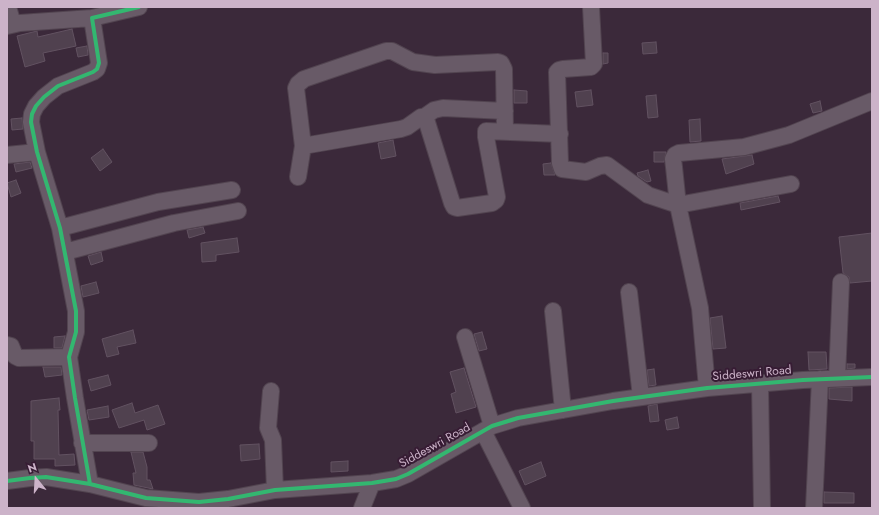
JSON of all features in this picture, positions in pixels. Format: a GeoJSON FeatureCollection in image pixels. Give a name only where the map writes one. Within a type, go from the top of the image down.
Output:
{"type":"FeatureCollection","features":[{"type":"Feature","properties":{"kind":"street"},"geometry":{"type":"LineString","coordinates":[[8,7],[10,25],[92,18],[139,7]]}},
{"type":"Feature","properties":{"kind":"street"},"geometry":{"type":"LineString","coordinates":[[591,7],[594,64],[591,67],[563,69],[557,72],[560,163],[562,169],[586,172],[600,166],[607,165],[646,194],[678,205],[791,184]]}},
{"type":"Feature","properties":{"kind":"street"},"geometry":{"type":"LineString","coordinates":[[90,484],[82,443],[69,357],[76,332],[77,321],[60,228],[37,152],[31,122],[32,114],[36,106],[44,97],[58,86],[97,69],[99,63],[92,18]]}},
{"type":"Feature","properties":{"kind":"street"},"geometry":{"type":"LineString","coordinates":[[298,178],[303,146],[296,88],[298,84],[304,79],[386,51],[392,51],[413,62],[435,65],[501,63],[504,69],[505,131]]}},
{"type":"Feature","properties":{"kind":"street"},"geometry":{"type":"LineString","coordinates":[[708,388],[700,308],[678,205],[674,159],[675,155],[679,153],[732,149],[796,133],[872,101]]}},
{"type":"Feature","properties":{"kind":"street"},"geometry":{"type":"LineString","coordinates":[[303,146],[407,128],[418,119],[424,118],[434,110],[443,108],[505,112]]}},
{"type":"Feature","properties":{"kind":"street"},"geometry":{"type":"LineString","coordinates":[[424,118],[426,119],[452,203],[454,207],[457,208],[492,203],[496,200],[497,197],[485,133],[488,130],[560,134]]}},
{"type":"Feature","properties":{"kind":"street"},"geometry":{"type":"LineString","coordinates":[[7,155],[37,152]]}},
{"type":"Feature","properties":{"kind":"street"},"geometry":{"type":"LineString","coordinates":[[60,228],[158,202],[232,190]]}},
{"type":"Feature","properties":{"kind":"street"},"geometry":{"type":"LineString","coordinates":[[65,252],[174,223],[238,211]]}},
{"type":"Feature","properties":{"kind":"street"},"geometry":{"type":"LineString","coordinates":[[837,378],[841,282]]}},
{"type":"Feature","properties":{"kind":"street"},"geometry":{"type":"LineString","coordinates":[[629,292],[640,396]]}},
{"type":"Feature","properties":{"kind":"street"},"geometry":{"type":"LineString","coordinates":[[553,311],[563,410]]}},
{"type":"Feature","properties":{"kind":"street"},"geometry":{"type":"LineString","coordinates":[[465,337],[487,428],[522,508]]}},
{"type":"Feature","properties":{"kind":"street"},"geometry":{"type":"LineString","coordinates":[[7,345],[11,346],[15,356],[19,358],[69,357]]}},
{"type":"Feature","properties":{"kind":"street","name":"Siddeswri Road"},"geometry":{"type":"LineString","coordinates":[[7,481],[46,477],[90,484],[147,503],[209,501],[309,486],[372,483],[396,479],[408,474],[487,428],[518,418],[640,396],[708,388],[760,383],[872,377]]}},
{"type":"Feature","properties":{"kind":"street"},"geometry":{"type":"LineString","coordinates":[[814,508],[820,379]]}},
{"type":"Feature","properties":{"kind":"street"},"geometry":{"type":"LineString","coordinates":[[760,383],[762,508]]}},
{"type":"Feature","properties":{"kind":"street"},"geometry":{"type":"LineString","coordinates":[[271,391],[268,428],[273,440],[275,490]]}},
{"type":"Feature","properties":{"kind":"street"},"geometry":{"type":"LineString","coordinates":[[82,443],[149,443]]}},
{"type":"Feature","properties":{"kind":"street"},"geometry":{"type":"LineString","coordinates":[[362,508],[372,483]]}},
{"type":"Feature","properties":{"kind":"building"},"geometry":{"type":"Polygon","coordinates":[[[72,29],[76,46],[43,53],[45,61],[25,67],[17,36],[37,31],[38,37],[72,29]]]}},
{"type":"Feature","properties":{"kind":"building"},"geometry":{"type":"Polygon","coordinates":[[[656,42],[657,53],[643,54],[642,43],[656,42]]]}},
{"type":"Feature","properties":{"kind":"building"},"geometry":{"type":"Polygon","coordinates":[[[87,46],[88,55],[78,57],[76,48],[87,46]]]}},
{"type":"Feature","properties":{"kind":"building"},"geometry":{"type":"Polygon","coordinates":[[[603,53],[608,53],[608,63],[603,64],[603,53]]]}},
{"type":"Feature","properties":{"kind":"building"},"geometry":{"type":"Polygon","coordinates":[[[514,90],[527,91],[527,103],[514,103],[514,90]]]}},
{"type":"Feature","properties":{"kind":"building"},"geometry":{"type":"Polygon","coordinates":[[[591,90],[593,105],[577,107],[575,92],[591,90]]]}},
{"type":"Feature","properties":{"kind":"building"},"geometry":{"type":"Polygon","coordinates":[[[656,95],[658,117],[648,118],[646,96],[656,95]]]}},
{"type":"Feature","properties":{"kind":"building"},"geometry":{"type":"Polygon","coordinates":[[[820,101],[822,111],[813,113],[810,104],[820,101]]]}},
{"type":"Feature","properties":{"kind":"building"},"geometry":{"type":"Polygon","coordinates":[[[22,118],[23,129],[12,130],[11,119],[22,118]]]}},
{"type":"Feature","properties":{"kind":"building"},"geometry":{"type":"Polygon","coordinates":[[[700,119],[701,141],[690,142],[689,120],[700,119]]]}},
{"type":"Feature","properties":{"kind":"building"},"geometry":{"type":"Polygon","coordinates":[[[393,140],[396,156],[381,159],[378,143],[393,140]]]}},
{"type":"Feature","properties":{"kind":"building"},"geometry":{"type":"Polygon","coordinates":[[[103,149],[112,162],[100,171],[91,158],[103,149]]]}},
{"type":"Feature","properties":{"kind":"building"},"geometry":{"type":"Polygon","coordinates":[[[654,152],[666,152],[664,162],[654,162],[654,152]]]}},
{"type":"Feature","properties":{"kind":"building"},"geometry":{"type":"Polygon","coordinates":[[[752,155],[754,164],[726,174],[722,159],[752,155]]]}},
{"type":"Feature","properties":{"kind":"building"},"geometry":{"type":"Polygon","coordinates":[[[30,162],[32,168],[16,172],[14,164],[30,162]]]}},
{"type":"Feature","properties":{"kind":"building"},"geometry":{"type":"Polygon","coordinates":[[[551,163],[555,175],[544,175],[543,164],[551,163]]]}},
{"type":"Feature","properties":{"kind":"building"},"geometry":{"type":"Polygon","coordinates":[[[648,170],[651,181],[647,182],[638,176],[637,173],[648,170]]]}},
{"type":"Feature","properties":{"kind":"building"},"geometry":{"type":"Polygon","coordinates":[[[16,180],[21,193],[11,197],[7,183],[16,180]]]}},
{"type":"Feature","properties":{"kind":"building"},"geometry":{"type":"Polygon","coordinates":[[[778,196],[780,202],[741,210],[740,203],[778,196]]]}},
{"type":"Feature","properties":{"kind":"building"},"geometry":{"type":"Polygon","coordinates":[[[203,227],[205,233],[189,238],[187,230],[203,227]]]}},
{"type":"Feature","properties":{"kind":"building"},"geometry":{"type":"Polygon","coordinates":[[[872,233],[872,281],[850,283],[849,277],[843,273],[839,237],[872,233]]]}},
{"type":"Feature","properties":{"kind":"building"},"geometry":{"type":"Polygon","coordinates":[[[237,238],[239,252],[216,255],[216,261],[202,262],[201,243],[237,238]]]}},
{"type":"Feature","properties":{"kind":"building"},"geometry":{"type":"Polygon","coordinates":[[[101,252],[103,261],[91,265],[88,256],[101,252]]]}},
{"type":"Feature","properties":{"kind":"building"},"geometry":{"type":"Polygon","coordinates":[[[96,282],[99,293],[83,297],[81,286],[96,282]]]}},
{"type":"Feature","properties":{"kind":"building"},"geometry":{"type":"Polygon","coordinates":[[[722,316],[726,348],[713,349],[710,318],[722,316]]]}},
{"type":"Feature","properties":{"kind":"building"},"geometry":{"type":"Polygon","coordinates":[[[133,330],[136,343],[117,347],[119,354],[107,357],[102,339],[133,330]]]}},
{"type":"Feature","properties":{"kind":"building"},"geometry":{"type":"Polygon","coordinates":[[[482,332],[487,349],[479,351],[474,334],[482,332]]]}},
{"type":"Feature","properties":{"kind":"building"},"geometry":{"type":"Polygon","coordinates":[[[65,336],[62,348],[54,348],[54,337],[65,336]]]}},
{"type":"Feature","properties":{"kind":"building"},"geometry":{"type":"Polygon","coordinates":[[[808,352],[826,352],[827,369],[809,370],[808,352]]]}},
{"type":"Feature","properties":{"kind":"building"},"geometry":{"type":"Polygon","coordinates":[[[847,364],[855,364],[855,368],[847,369],[847,364]]]}},
{"type":"Feature","properties":{"kind":"building"},"geometry":{"type":"Polygon","coordinates":[[[43,367],[61,367],[62,375],[45,377],[43,367]]]}},
{"type":"Feature","properties":{"kind":"building"},"geometry":{"type":"Polygon","coordinates":[[[464,368],[476,407],[456,413],[451,394],[456,392],[450,372],[464,368]]]}},
{"type":"Feature","properties":{"kind":"building"},"geometry":{"type":"Polygon","coordinates":[[[654,369],[656,385],[649,386],[647,370],[654,369]]]}},
{"type":"Feature","properties":{"kind":"building"},"geometry":{"type":"Polygon","coordinates":[[[108,375],[111,385],[91,391],[88,380],[108,375]]]}},
{"type":"Feature","properties":{"kind":"building"},"geometry":{"type":"Polygon","coordinates":[[[852,387],[852,401],[829,399],[829,388],[852,387]]]}},
{"type":"Feature","properties":{"kind":"building"},"geometry":{"type":"Polygon","coordinates":[[[59,398],[59,455],[74,454],[75,465],[55,466],[55,459],[34,459],[34,441],[31,441],[31,401],[59,398]]]}},
{"type":"Feature","properties":{"kind":"building"},"geometry":{"type":"Polygon","coordinates":[[[132,403],[135,413],[158,405],[165,424],[147,430],[144,420],[119,428],[112,410],[132,403]]]}},
{"type":"Feature","properties":{"kind":"building"},"geometry":{"type":"Polygon","coordinates":[[[657,404],[659,421],[650,422],[648,406],[657,404]]]}},
{"type":"Feature","properties":{"kind":"building"},"geometry":{"type":"Polygon","coordinates":[[[108,406],[109,417],[89,420],[87,410],[108,406]]]}},
{"type":"Feature","properties":{"kind":"building"},"geometry":{"type":"Polygon","coordinates":[[[677,417],[679,428],[667,430],[665,420],[677,417]]]}},
{"type":"Feature","properties":{"kind":"building"},"geometry":{"type":"Polygon","coordinates":[[[259,444],[260,459],[241,461],[240,445],[259,444]]]}},
{"type":"Feature","properties":{"kind":"building"},"geometry":{"type":"Polygon","coordinates":[[[131,452],[143,452],[147,467],[147,480],[150,480],[153,489],[134,485],[133,473],[136,473],[131,452]]]}},
{"type":"Feature","properties":{"kind":"building"},"geometry":{"type":"Polygon","coordinates":[[[348,461],[348,471],[331,472],[331,462],[348,461]]]}},
{"type":"Feature","properties":{"kind":"building"},"geometry":{"type":"Polygon","coordinates":[[[541,462],[546,476],[525,485],[519,471],[541,462]]]}},
{"type":"Feature","properties":{"kind":"building"},"geometry":{"type":"Polygon","coordinates":[[[824,492],[854,493],[854,503],[824,503],[824,492]]]}},
{"type":"Feature","properties":{"kind":"cycle path"},"geometry":{"type":"LineString","coordinates":[[90,484],[69,357],[76,332],[76,311],[60,228],[37,152],[31,122],[32,114],[36,106],[44,97],[58,86],[97,69],[99,63],[92,18],[139,7]]}},
{"type":"Feature","properties":{"kind":"cycle path"},"geometry":{"type":"LineString","coordinates":[[7,481],[46,477],[90,484],[146,498],[199,502],[228,499],[275,490],[372,483],[396,479],[408,474],[492,426],[518,418],[613,401],[707,388],[803,380],[872,377]]}}]}
